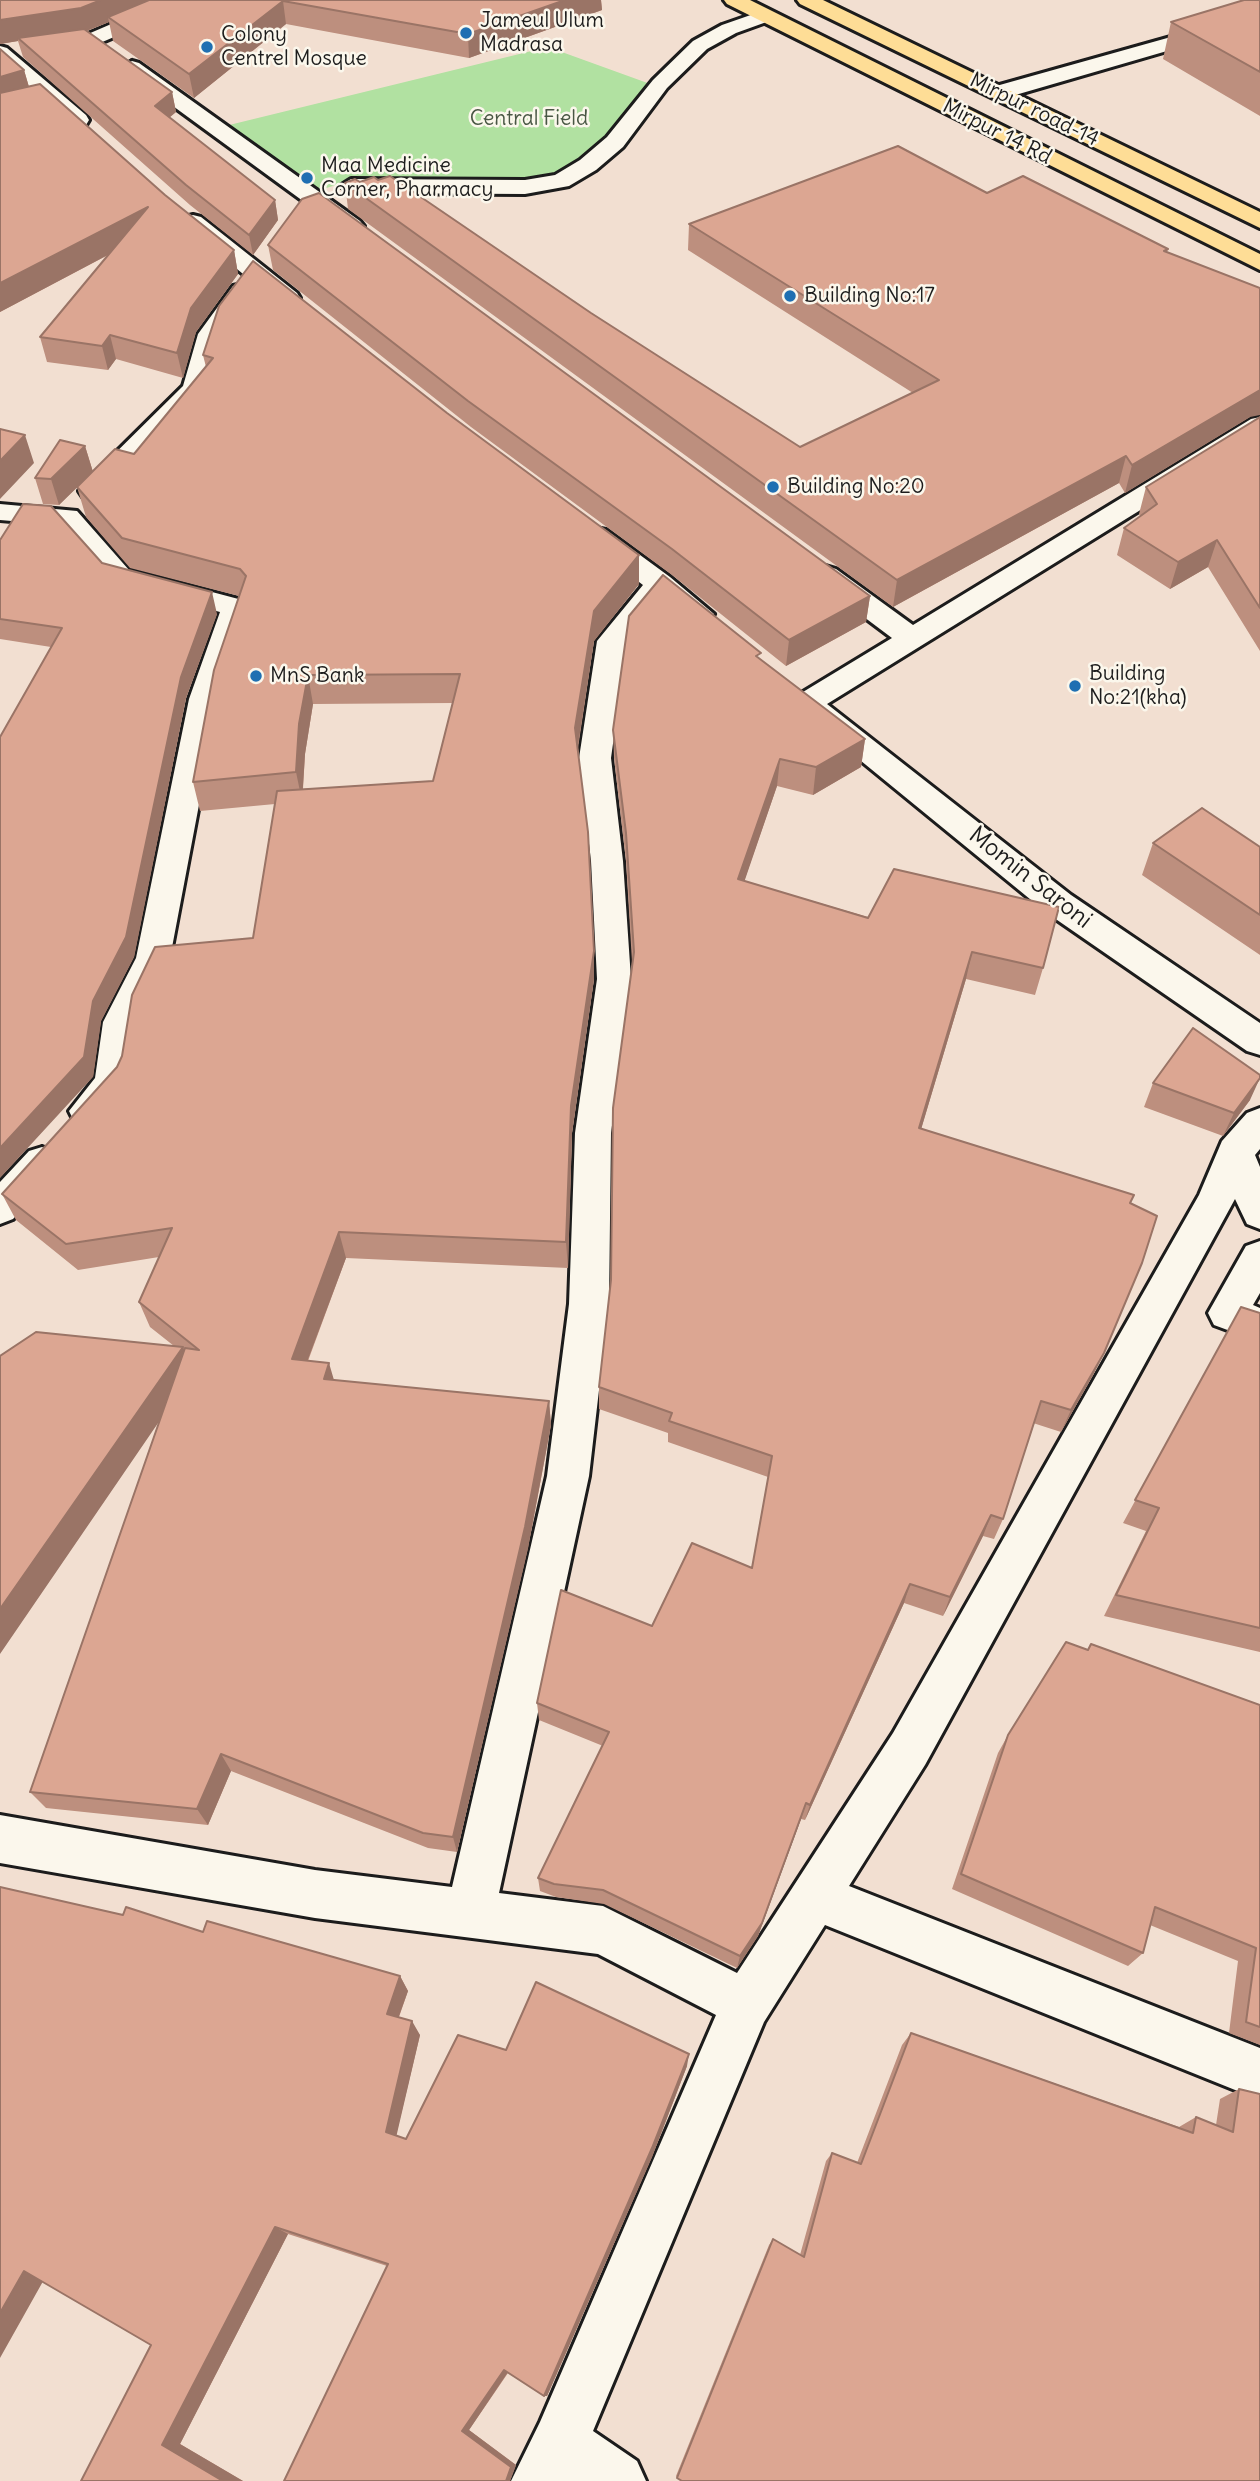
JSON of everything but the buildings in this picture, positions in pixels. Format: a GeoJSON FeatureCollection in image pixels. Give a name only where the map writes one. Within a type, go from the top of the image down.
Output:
{"type":"FeatureCollection","features":[{"type":"Feature","properties":{"kind":"main road","name":"Mirpur 14 Rd"},"geometry":{"type":"LineString","coordinates":[[734,0],[1260,263]]}},
{"type":"Feature","properties":{"kind":"main road","name":"Mirpur road-14"},"geometry":{"type":"LineString","coordinates":[[807,0],[1260,221]]}},
{"type":"Feature","properties":{"kind":"street"},"geometry":{"type":"LineString","coordinates":[[0,51],[53,47],[93,39],[184,0]]}},
{"type":"Feature","properties":{"kind":"street"},"geometry":{"type":"LineString","coordinates":[[296,218],[313,196],[342,186],[525,187],[561,181],[588,166],[615,142],[660,83],[700,45],[729,29],[765,16]]}},
{"type":"Feature","properties":{"kind":"street"},"geometry":{"type":"LineString","coordinates":[[997,93],[1260,18]]}},
{"type":"Feature","properties":{"kind":"street"},"geometry":{"type":"LineString","coordinates":[[93,39],[368,237]]}},
{"type":"Feature","properties":{"kind":"street"},"geometry":{"type":"LineString","coordinates":[[0,51],[98,140]]}},
{"type":"Feature","properties":{"kind":"street"},"geometry":{"type":"LineString","coordinates":[[27,103],[53,97]]}},
{"type":"Feature","properties":{"kind":"street"},"geometry":{"type":"LineString","coordinates":[[170,203],[304,311]]}},
{"type":"Feature","properties":{"kind":"street"},"geometry":{"type":"LineString","coordinates":[[67,517],[195,388],[209,334],[272,251]]}},
{"type":"Feature","properties":{"kind":"street"},"geometry":{"type":"LineString","coordinates":[[801,557],[912,639],[1260,425]]}},
{"type":"Feature","properties":{"kind":"street"},"geometry":{"type":"LineString","coordinates":[[0,512],[67,517],[119,576],[236,607],[204,699],[153,958],[121,1022],[112,1083],[0,1208]]}},
{"type":"Feature","properties":{"kind":"street"},"geometry":{"type":"LineString","coordinates":[[571,517],[713,625]]}},
{"type":"Feature","properties":{"kind":"street"},"geometry":{"type":"LineString","coordinates":[[470,1914],[568,1476],[589,1304],[593,1133],[614,979],[607,861],[595,758],[612,640],[660,583]]}},
{"type":"Feature","properties":{"kind":"street","name":"Momin Saroni"},"geometry":{"type":"LineString","coordinates":[[912,639],[799,694],[1059,904],[1260,1041]]}},
{"type":"Feature","properties":{"kind":"street"},"geometry":{"type":"LineString","coordinates":[[1248,1138],[1260,1213]]}},
{"type":"Feature","properties":{"kind":"street"},"geometry":{"type":"LineString","coordinates":[[617,2481],[550,2462],[746,2004],[909,1749],[1248,1138]]}},
{"type":"Feature","properties":{"kind":"street"},"geometry":{"type":"LineString","coordinates":[[1260,1257],[1228,1313],[1260,1325]]}},
{"type":"Feature","properties":{"kind":"street"},"geometry":{"type":"LineString","coordinates":[[0,1839],[314,1895],[604,1930],[746,2004]]}},
{"type":"Feature","properties":{"kind":"street"},"geometry":{"type":"LineString","coordinates":[[813,1896],[1260,2074]]}},
{"type":"Feature","properties":{"kind":"green space","name":"Central Field"},"geometry":{"type":"Polygon","coordinates":[[[548,47],[653,85],[592,159],[545,184],[342,183],[314,192],[221,127],[548,47]]]}},
{"type":"Feature","properties":{"kind":"place","name":"Jameul Ulum Madrasa"},"geometry":{"type":"Point","coordinates":[466,33]}},
{"type":"Feature","properties":{"kind":"place","name":"Colony Centrel Mosque"},"geometry":{"type":"Point","coordinates":[207,47]}},
{"type":"Feature","properties":{"kind":"place","name":"Maa Medicine Corner, Pharmacy"},"geometry":{"type":"Point","coordinates":[307,178]}},
{"type":"Feature","properties":{"kind":"place","name":"Building No:17"},"geometry":{"type":"Point","coordinates":[790,296]}},
{"type":"Feature","properties":{"kind":"place","name":"Building No:20"},"geometry":{"type":"Point","coordinates":[773,487]}},
{"type":"Feature","properties":{"kind":"place","name":"MnS Bank"},"geometry":{"type":"Point","coordinates":[256,676]}},
{"type":"Feature","properties":{"kind":"place","name":"Building No:21(kha)"},"geometry":{"type":"Point","coordinates":[1075,686]}}]}
